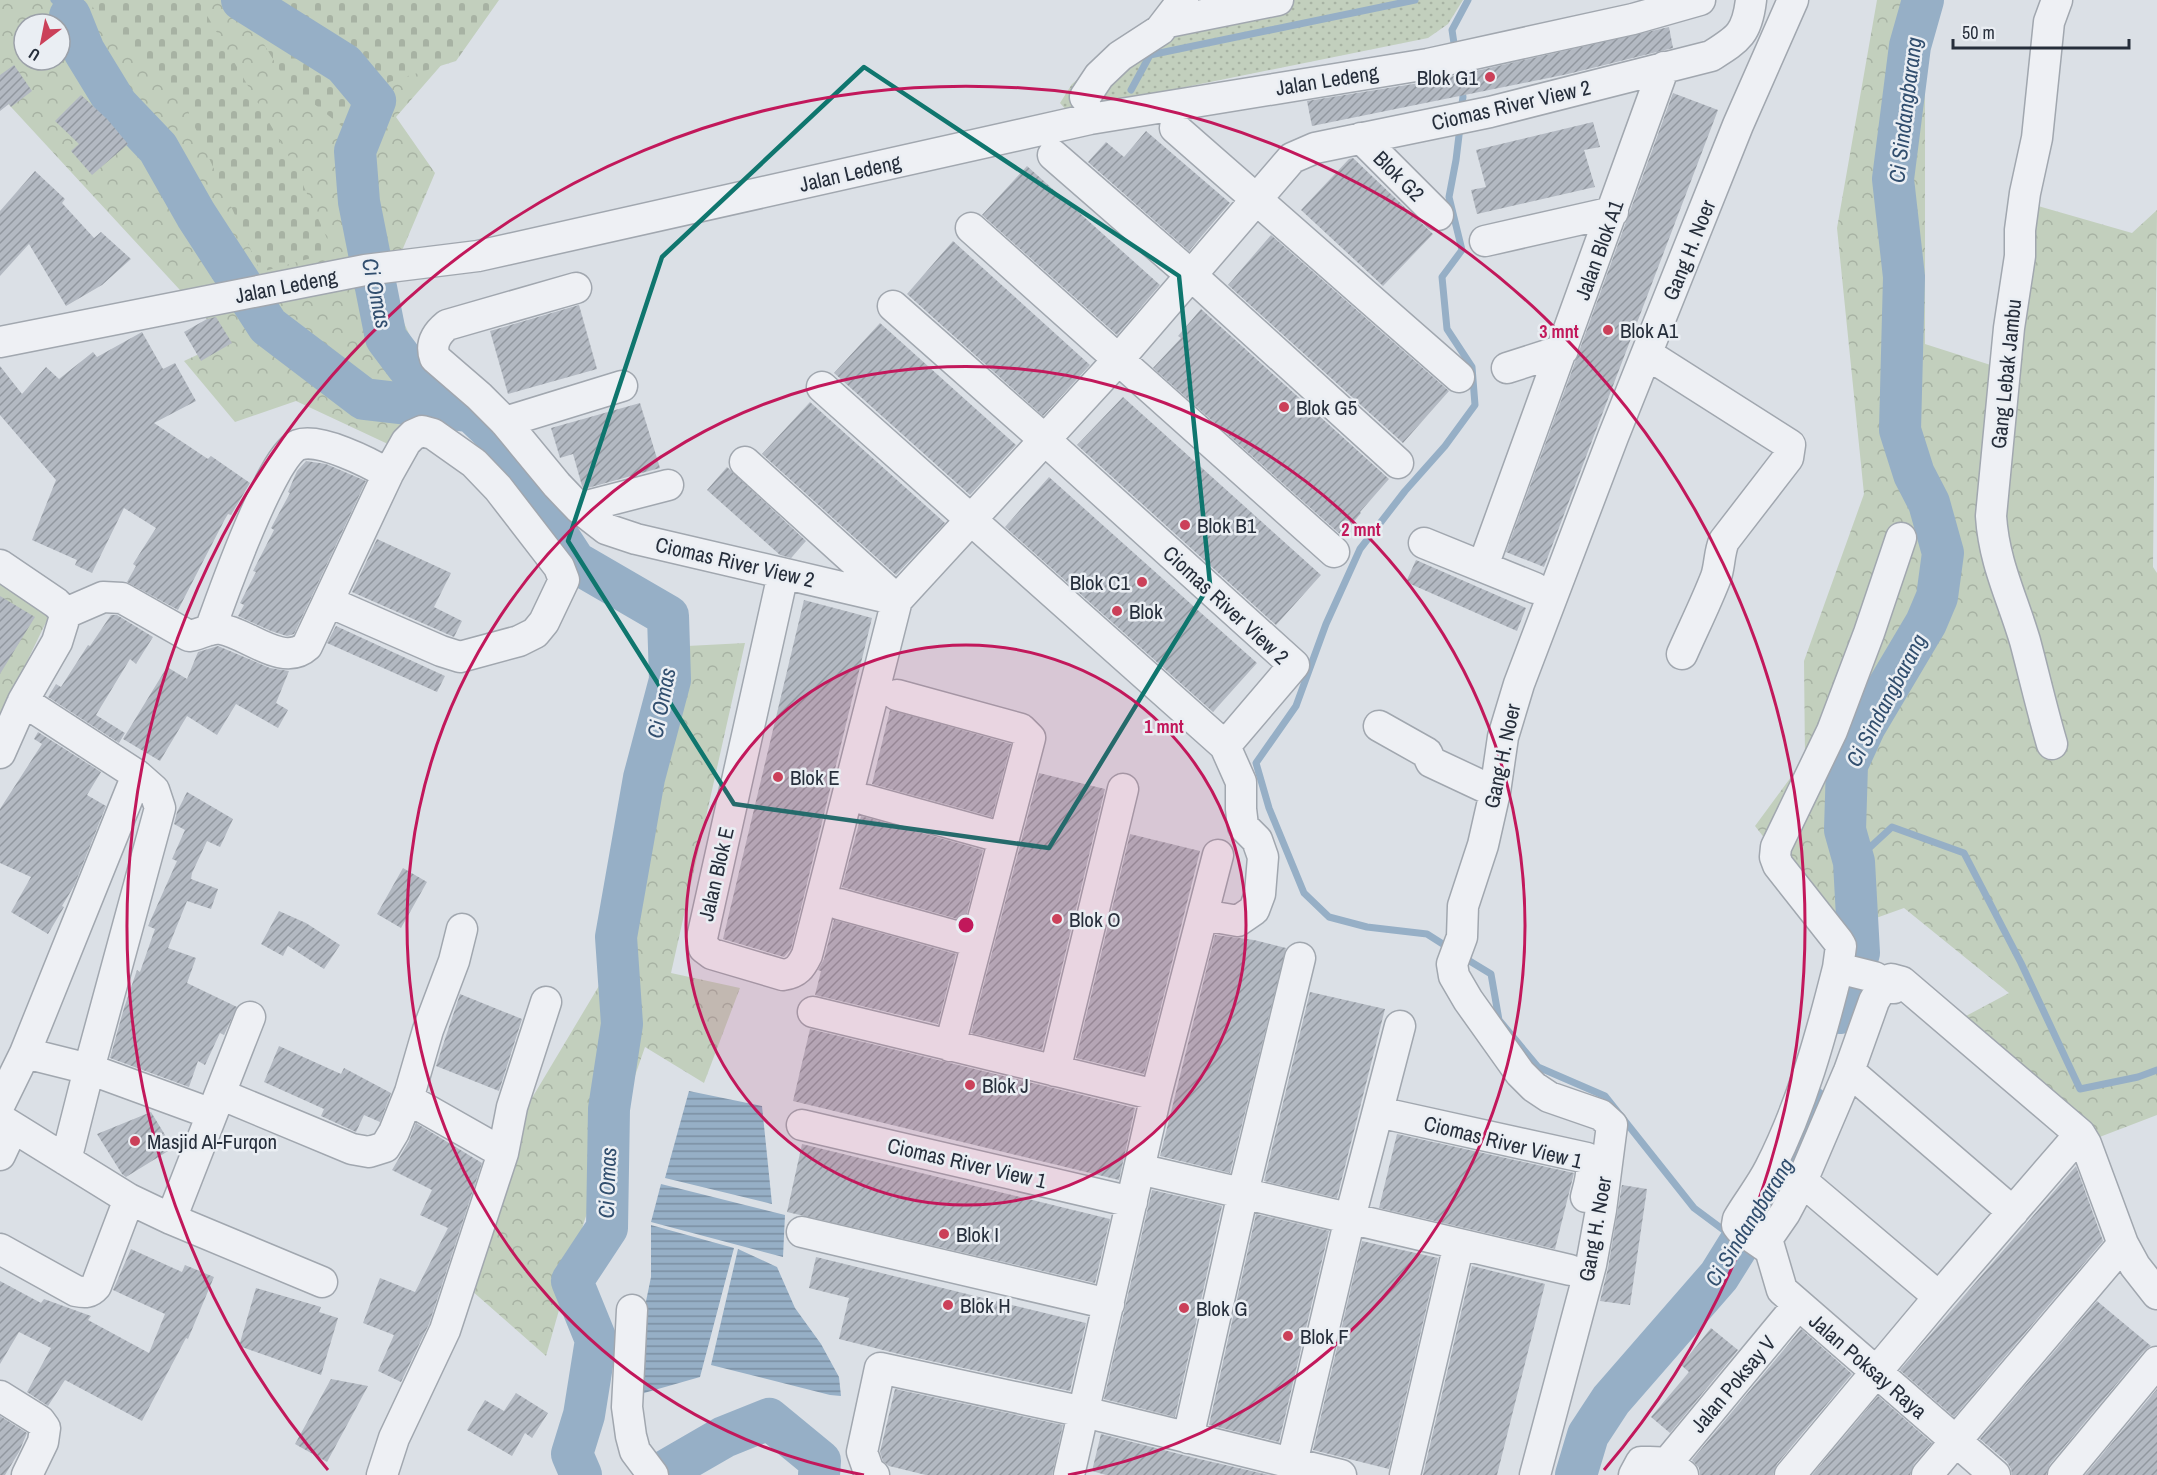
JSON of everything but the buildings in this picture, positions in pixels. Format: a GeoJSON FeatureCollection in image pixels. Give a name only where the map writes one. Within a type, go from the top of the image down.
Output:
{"type":"FeatureCollection","features":[{"type":"Feature","properties":{"kind":"street"},"geometry":{"type":"LineString","coordinates":[[1085,97],[1107,68],[1162,24],[1278,0]]}},
{"type":"Feature","properties":{"kind":"street","name":"Jalan Ledeng"},"geometry":{"type":"LineString","coordinates":[[0,342],[379,269],[478,256],[1090,119],[1428,64],[1633,18],[1700,0]]}},
{"type":"Feature","properties":{"kind":"street","name":"Gang H. Noer"},"geometry":{"type":"LineString","coordinates":[[1535,1475],[1591,1265],[1612,1125],[1601,1115],[1549,1097],[1534,1087],[1520,1073],[1468,999],[1454,976],[1463,906],[1483,845],[1495,792],[1503,737],[1519,684],[1738,125],[1793,0]]}},
{"type":"Feature","properties":{"kind":"street","name":"Gang Lebak Jambu"},"geometry":{"type":"LineString","coordinates":[[2052,744],[2024,640],[1992,542],[1991,516],[2010,328],[2020,256],[2020,230],[2025,193],[2037,138],[2049,22],[2057,0]]}},
{"type":"Feature","properties":{"kind":"street","name":"Ciomas River View 2"},"geometry":{"type":"LineString","coordinates":[[897,600],[1118,360],[1292,158],[1315,148],[1490,112],[1711,56],[1736,40],[1750,10]]}},
{"type":"Feature","properties":{"kind":"street","name":"Jalan Blok A1"},"geometry":{"type":"LineString","coordinates":[[1483,567],[1664,68]]}},
{"type":"Feature","properties":{"kind":"street"},"geometry":{"type":"LineString","coordinates":[[1175,128],[1459,377]]}},
{"type":"Feature","properties":{"kind":"street","name":"Blok G2"},"geometry":{"type":"LineString","coordinates":[[1360,138],[1438,215]]}},
{"type":"Feature","properties":{"kind":"street"},"geometry":{"type":"LineString","coordinates":[[1053,155],[1192,276],[1398,463]]}},
{"type":"Feature","properties":{"kind":"street"},"geometry":{"type":"LineString","coordinates":[[1485,241],[1613,212]]}},
{"type":"Feature","properties":{"kind":"street"},"geometry":{"type":"LineString","coordinates":[[971,228],[1334,552]]}},
{"type":"Feature","properties":{"kind":"street","name":"Ciomas River View 2"},"geometry":{"type":"LineString","coordinates":[[576,288],[447,325],[434,339],[435,358],[479,396],[505,422],[557,485],[579,508],[606,529],[636,539],[897,600]]}},
{"type":"Feature","properties":{"kind":"street","name":"Ciomas River View 2"},"geometry":{"type":"LineString","coordinates":[[893,306],[1046,440],[1294,665],[1225,746]]}},
{"type":"Feature","properties":{"kind":"street"},"geometry":{"type":"LineString","coordinates":[[1507,368],[1563,350]]}},
{"type":"Feature","properties":{"kind":"street"},"geometry":{"type":"LineString","coordinates":[[1647,354],[1790,445],[1788,458],[1724,541],[1715,579],[1682,654]]}},
{"type":"Feature","properties":{"kind":"street"},"geometry":{"type":"LineString","coordinates":[[505,422],[622,386]]}},
{"type":"Feature","properties":{"kind":"street"},"geometry":{"type":"LineString","coordinates":[[822,387],[1225,746],[1241,782],[1241,809],[1244,826],[1257,840],[1263,857],[1260,894],[1254,910],[1238,921],[1203,915]]}},
{"type":"Feature","properties":{"kind":"street"},"geometry":{"type":"LineString","coordinates":[[0,753],[23,701],[57,642],[66,613],[103,597],[122,598],[189,636],[221,629],[292,655],[301,652],[307,646],[329,602],[388,474],[406,442],[413,435],[422,431],[433,434],[474,463],[498,488],[559,567],[564,580],[544,622],[535,633],[519,641],[459,657],[329,602]]}},
{"type":"Feature","properties":{"kind":"street"},"geometry":{"type":"LineString","coordinates":[[210,630],[234,566],[275,473],[288,451],[302,444],[320,445],[365,461],[388,474]]}},
{"type":"Feature","properties":{"kind":"street","name":"Ciomas River View 2"},"geometry":{"type":"LineString","coordinates":[[745,462],[897,600]]}},
{"type":"Feature","properties":{"kind":"street"},"geometry":{"type":"LineString","coordinates":[[579,508],[668,485]]}},
{"type":"Feature","properties":{"kind":"street"},"geometry":{"type":"LineString","coordinates":[[1882,978],[1886,982],[1874,1001],[1849,1071],[1802,1181],[1785,1213],[1759,1239],[1737,1225],[1738,1219],[1770,1169],[1795,1111],[1819,1043],[1840,969],[1838,941],[1778,865],[1775,856],[1776,847],[1832,730],[1869,633],[1900,538]]}},
{"type":"Feature","properties":{"kind":"street"},"geometry":{"type":"LineString","coordinates":[[1424,543],[1535,588]]}},
{"type":"Feature","properties":{"kind":"street"},"geometry":{"type":"LineString","coordinates":[[0,565],[56,603],[66,613]]}},
{"type":"Feature","properties":{"kind":"street","name":"Jalan Blok E"},"geometry":{"type":"LineString","coordinates":[[783,574],[702,938],[704,948],[712,954],[783,975],[792,974],[800,968],[807,955],[897,600]]}},
{"type":"Feature","properties":{"kind":"street"},"geometry":{"type":"LineString","coordinates":[[897,695],[1022,729],[1030,738],[950,1046]]}},
{"type":"Feature","properties":{"kind":"street"},"geometry":{"type":"LineString","coordinates":[[23,701],[137,775],[154,790],[160,808],[66,1160]]}},
{"type":"Feature","properties":{"kind":"street"},"geometry":{"type":"LineString","coordinates":[[1379,726],[1427,753],[1431,762],[1495,792]]}},
{"type":"Feature","properties":{"kind":"street"},"geometry":{"type":"LineString","coordinates":[[0,1155],[4,1117],[25,1053],[137,775]]}},
{"type":"Feature","properties":{"kind":"street"},"geometry":{"type":"LineString","coordinates":[[1055,1071],[1124,789]]}},
{"type":"Feature","properties":{"kind":"street"},"geometry":{"type":"LineString","coordinates":[[866,800],[1004,838]]}},
{"type":"Feature","properties":{"kind":"street"},"geometry":{"type":"LineString","coordinates":[[1069,1475],[1156,1095],[1218,855]]}},
{"type":"Feature","properties":{"kind":"street"},"geometry":{"type":"LineString","coordinates":[[839,904],[977,942]]}},
{"type":"Feature","properties":{"kind":"street"},"geometry":{"type":"LineString","coordinates":[[83,909],[128,926]]}},
{"type":"Feature","properties":{"kind":"street"},"geometry":{"type":"LineString","coordinates":[[25,1053],[216,1104],[352,1149],[369,1152],[385,1147],[408,1099],[428,1030],[454,961],[462,929]]}},
{"type":"Feature","properties":{"kind":"street"},"geometry":{"type":"LineString","coordinates":[[1188,1437],[1243,1193],[1300,958]]}},
{"type":"Feature","properties":{"kind":"street"},"geometry":{"type":"LineString","coordinates":[[1840,969],[1902,982],[2080,1134],[2086,1144],[2123,1244],[2135,1266],[2157,1294]]}},
{"type":"Feature","properties":{"kind":"street"},"geometry":{"type":"LineString","coordinates":[[382,1475],[394,1438],[446,1330],[503,1153],[512,1107],[546,1002]]}},
{"type":"Feature","properties":{"kind":"street"},"geometry":{"type":"LineString","coordinates":[[813,1012],[1156,1095]]}},
{"type":"Feature","properties":{"kind":"street"},"geometry":{"type":"LineString","coordinates":[[171,1219],[250,1017]]}},
{"type":"Feature","properties":{"kind":"street"},"geometry":{"type":"LineString","coordinates":[[1292,1463],[1350,1218],[1400,1026]]}},
{"type":"Feature","properties":{"kind":"street"},"geometry":{"type":"LineString","coordinates":[[1849,1071],[2013,1212]]}},
{"type":"Feature","properties":{"kind":"street"},"geometry":{"type":"LineString","coordinates":[[408,1099],[503,1153]]}},
{"type":"Feature","properties":{"kind":"street","name":"Ciomas River View 1"},"geometry":{"type":"LineString","coordinates":[[1378,1112],[1587,1158],[1591,1163],[1592,1173],[1570,1270],[1515,1475]]}},
{"type":"Feature","properties":{"kind":"street"},"geometry":{"type":"LineString","coordinates":[[4,1117],[66,1160],[129,1199],[322,1282]]}},
{"type":"Feature","properties":{"kind":"street","name":"Ciomas River View 1"},"geometry":{"type":"LineString","coordinates":[[802,1125],[1132,1202]]}},
{"type":"Feature","properties":{"kind":"street"},"geometry":{"type":"LineString","coordinates":[[1790,1475],[1939,1297],[2080,1134]]}},
{"type":"Feature","properties":{"kind":"street"},"geometry":{"type":"LineString","coordinates":[[1139,1169],[1570,1270]]}},
{"type":"Feature","properties":{"kind":"street"},"geometry":{"type":"LineString","coordinates":[[1802,1181],[1939,1297]]}},
{"type":"Feature","properties":{"kind":"street"},"geometry":{"type":"LineString","coordinates":[[0,1249],[76,1292],[92,1291],[96,1286],[129,1199]]}},
{"type":"Feature","properties":{"kind":"street"},"geometry":{"type":"LineString","coordinates":[[802,1232],[1109,1304]]}},
{"type":"Feature","properties":{"kind":"street","name":"Jalan Poksay Raya"},"geometry":{"type":"LineString","coordinates":[[1759,1239],[1782,1290],[1995,1475]]}},
{"type":"Feature","properties":{"kind":"street"},"geometry":{"type":"LineString","coordinates":[[1405,1475],[1459,1244]]}},
{"type":"Feature","properties":{"kind":"street"},"geometry":{"type":"LineString","coordinates":[[1927,1475],[2123,1244]]}},
{"type":"Feature","properties":{"kind":"street","name":"Jalan Poksay V"},"geometry":{"type":"LineString","coordinates":[[1675,1469],[1798,1305]]}},
{"type":"Feature","properties":{"kind":"street"},"geometry":{"type":"LineString","coordinates":[[632,1310],[627,1407],[635,1451],[648,1468]]}},
{"type":"Feature","properties":{"kind":"street"},"geometry":{"type":"LineString","coordinates":[[2063,1475],[2157,1362]]}},
{"type":"Feature","properties":{"kind":"street"},"geometry":{"type":"LineString","coordinates":[[874,1475],[869,1472],[862,1452],[880,1368],[1084,1412],[1341,1475]]}},
{"type":"Feature","properties":{"kind":"street"},"geometry":{"type":"LineString","coordinates":[[0,1396],[40,1421],[45,1428],[44,1442],[27,1475]]}},
{"type":"Feature","properties":{"kind":"street"},"geometry":{"type":"LineString","coordinates":[[1634,1475],[1641,1462],[1675,1469]]}},
{"type":"Feature","properties":{"kind":"highlighted area"},"geometry":{"type":"Polygon","coordinates":[[[864,67],[1179,276],[1210,584],[1049,848],[734,804],[568,541],[662,257],[864,67]]]}},
{"type":"Feature","properties":{"kind":"green space"},"geometry":{"type":"Polygon","coordinates":[[[0,0],[498,0],[396,117],[435,173],[387,286],[445,412],[390,445],[296,401],[235,422],[184,361],[227,341],[0,95],[0,0]]]}},
{"type":"Feature","properties":{"kind":"green space"},"geometry":{"type":"Polygon","coordinates":[[[89,0],[198,0],[295,167],[333,252],[261,272],[183,101],[103,25],[89,0]]]}},
{"type":"Feature","properties":{"kind":"green space"},"geometry":{"type":"Polygon","coordinates":[[[237,0],[499,0],[456,61],[389,82],[370,149],[287,82],[237,0]]]}},
{"type":"Feature","properties":{"kind":"green space"},"geometry":{"type":"Polygon","coordinates":[[[1164,0],[1463,0],[1448,24],[1428,38],[1067,111],[1060,103],[1072,84],[1152,18],[1164,0]]]}},
{"type":"Feature","properties":{"kind":"green space"},"geometry":{"type":"Polygon","coordinates":[[[1877,0],[1925,0],[1925,344],[2000,368],[2028,203],[2132,233],[2157,210],[2153,567],[2157,573],[2157,1115],[2097,1138],[1966,1016],[2009,993],[1904,908],[1837,932],[1755,826],[1805,758],[1804,661],[1864,494],[1837,228],[1877,0]]]}},
{"type":"Feature","properties":{"kind":"green space"},"geometry":{"type":"Polygon","coordinates":[[[0,579],[50,614],[0,717],[0,579]]]}},
{"type":"Feature","properties":{"kind":"green space"},"geometry":{"type":"Polygon","coordinates":[[[745,643],[671,973],[740,988],[704,1083],[645,1047],[584,1222],[546,1356],[471,1290],[523,1113],[624,944],[687,646],[745,643]]]}},
{"type":"Feature","properties":{"kind":"water"},"geometry":{"type":"Polygon","coordinates":[[[689,1091],[762,1106],[772,1204],[665,1178],[689,1091]]]}},
{"type":"Feature","properties":{"kind":"water"},"geometry":{"type":"Polygon","coordinates":[[[661,1184],[785,1215],[783,1257],[651,1222],[661,1184]]]}},
{"type":"Feature","properties":{"kind":"water"},"geometry":{"type":"Polygon","coordinates":[[[651,1225],[734,1248],[700,1377],[637,1395],[643,1316],[651,1277],[651,1225]]]}},
{"type":"Feature","properties":{"kind":"water"},"geometry":{"type":"Polygon","coordinates":[[[738,1249],[777,1267],[795,1308],[821,1344],[839,1377],[841,1396],[711,1365],[738,1249]]]}},
{"type":"Feature","properties":{"kind":"waterway"},"geometry":{"type":"LineString","coordinates":[[54,0],[66,12]]}},
{"type":"Feature","properties":{"kind":"waterway","name":"Ci Omas"},"geometry":{"type":"LineString","coordinates":[[242,0],[344,64],[375,101],[355,151],[359,202],[386,338],[407,366],[471,411],[508,446],[542,511],[575,562],[668,616],[670,680],[644,778],[616,937],[622,1024],[609,1109],[607,1228],[572,1281],[596,1340],[584,1415],[572,1454],[581,1475]]}},
{"type":"Feature","properties":{"kind":"waterway"},"geometry":{"type":"LineString","coordinates":[[1150,55],[1415,0]]}},
{"type":"Feature","properties":{"kind":"waterway"},"geometry":{"type":"LineString","coordinates":[[1455,50],[1452,30],[1468,0]]}},
{"type":"Feature","properties":{"kind":"waterway","name":"Ci Sindangbarang"},"geometry":{"type":"LineString","coordinates":[[1840,1013],[1859,953],[1854,862],[1845,830],[1847,765],[1865,726],[1926,623],[1937,597],[1943,553],[1929,503],[1914,474],[1900,430],[1904,277],[1893,179],[1910,46],[1923,0]]}},
{"type":"Feature","properties":{"kind":"waterway"},"geometry":{"type":"LineString","coordinates":[[72,21],[84,51],[117,105],[158,148],[196,215],[268,326],[364,399],[467,411]]}},
{"type":"Feature","properties":{"kind":"waterway"},"geometry":{"type":"LineString","coordinates":[[1131,90],[1150,51]]}},
{"type":"Feature","properties":{"kind":"waterway"},"geometry":{"type":"LineString","coordinates":[[1458,64],[1463,97],[1461,110]]}},
{"type":"Feature","properties":{"kind":"waterway"},"geometry":{"type":"LineString","coordinates":[[1449,948],[1427,934],[1367,927],[1329,917],[1304,893],[1269,808],[1256,763],[1296,706],[1326,624],[1360,549],[1405,491],[1445,446],[1475,405],[1472,367],[1447,329],[1442,277],[1462,250],[1449,197],[1460,127]]}},
{"type":"Feature","properties":{"kind":"waterway"},"geometry":{"type":"LineString","coordinates":[[1854,862],[1892,827],[1964,853],[2021,963],[2080,1089],[2138,1077],[2157,1070]]}},
{"type":"Feature","properties":{"kind":"waterway"},"geometry":{"type":"LineString","coordinates":[[1463,957],[1491,974],[1499,1020],[1538,1067],[1605,1096],[1694,1208],[1729,1234]]}},
{"type":"Feature","properties":{"kind":"waterway","name":"Ci Sindangbarang"},"geometry":{"type":"LineString","coordinates":[[1576,1475],[1588,1435],[1611,1400],[1719,1276],[1790,1162],[1810,1107]]}},
{"type":"Feature","properties":{"kind":"waterway","name":"Ci Omas"},"geometry":{"type":"LineString","coordinates":[[662,1475],[724,1437],[769,1419],[820,1461],[819,1475]]}},
{"type":"Feature","properties":{"kind":"place","name":"Blok G1"},"geometry":{"type":"Point","coordinates":[1490,77]}},
{"type":"Feature","properties":{"kind":"place","name":"Blok A1"},"geometry":{"type":"Point","coordinates":[1608,330]}},
{"type":"Feature","properties":{"kind":"place","name":"Blok G5"},"geometry":{"type":"Point","coordinates":[1284,407]}},
{"type":"Feature","properties":{"kind":"place","name":"Blok B1"},"geometry":{"type":"Point","coordinates":[1185,525]}},
{"type":"Feature","properties":{"kind":"place","name":"Blok C1"},"geometry":{"type":"Point","coordinates":[1142,582]}},
{"type":"Feature","properties":{"kind":"place","name":"Blok"},"geometry":{"type":"Point","coordinates":[1117,611]}},
{"type":"Feature","properties":{"kind":"place","name":"Blok E"},"geometry":{"type":"Point","coordinates":[778,777]}},
{"type":"Feature","properties":{"kind":"place","name":"Blok O"},"geometry":{"type":"Point","coordinates":[1057,919]}},
{"type":"Feature","properties":{"kind":"place","name":"Blok J"},"geometry":{"type":"Point","coordinates":[970,1085]}},
{"type":"Feature","properties":{"kind":"place","name":"Masjid Al-Furqon"},"geometry":{"type":"Point","coordinates":[135,1141]}},
{"type":"Feature","properties":{"kind":"place","name":"Blok I"},"geometry":{"type":"Point","coordinates":[944,1234]}},
{"type":"Feature","properties":{"kind":"place","name":"Blok H"},"geometry":{"type":"Point","coordinates":[948,1305]}},
{"type":"Feature","properties":{"kind":"place","name":"Blok G"},"geometry":{"type":"Point","coordinates":[1184,1308]}},
{"type":"Feature","properties":{"kind":"place","name":"Blok F"},"geometry":{"type":"Point","coordinates":[1288,1336]}}]}
